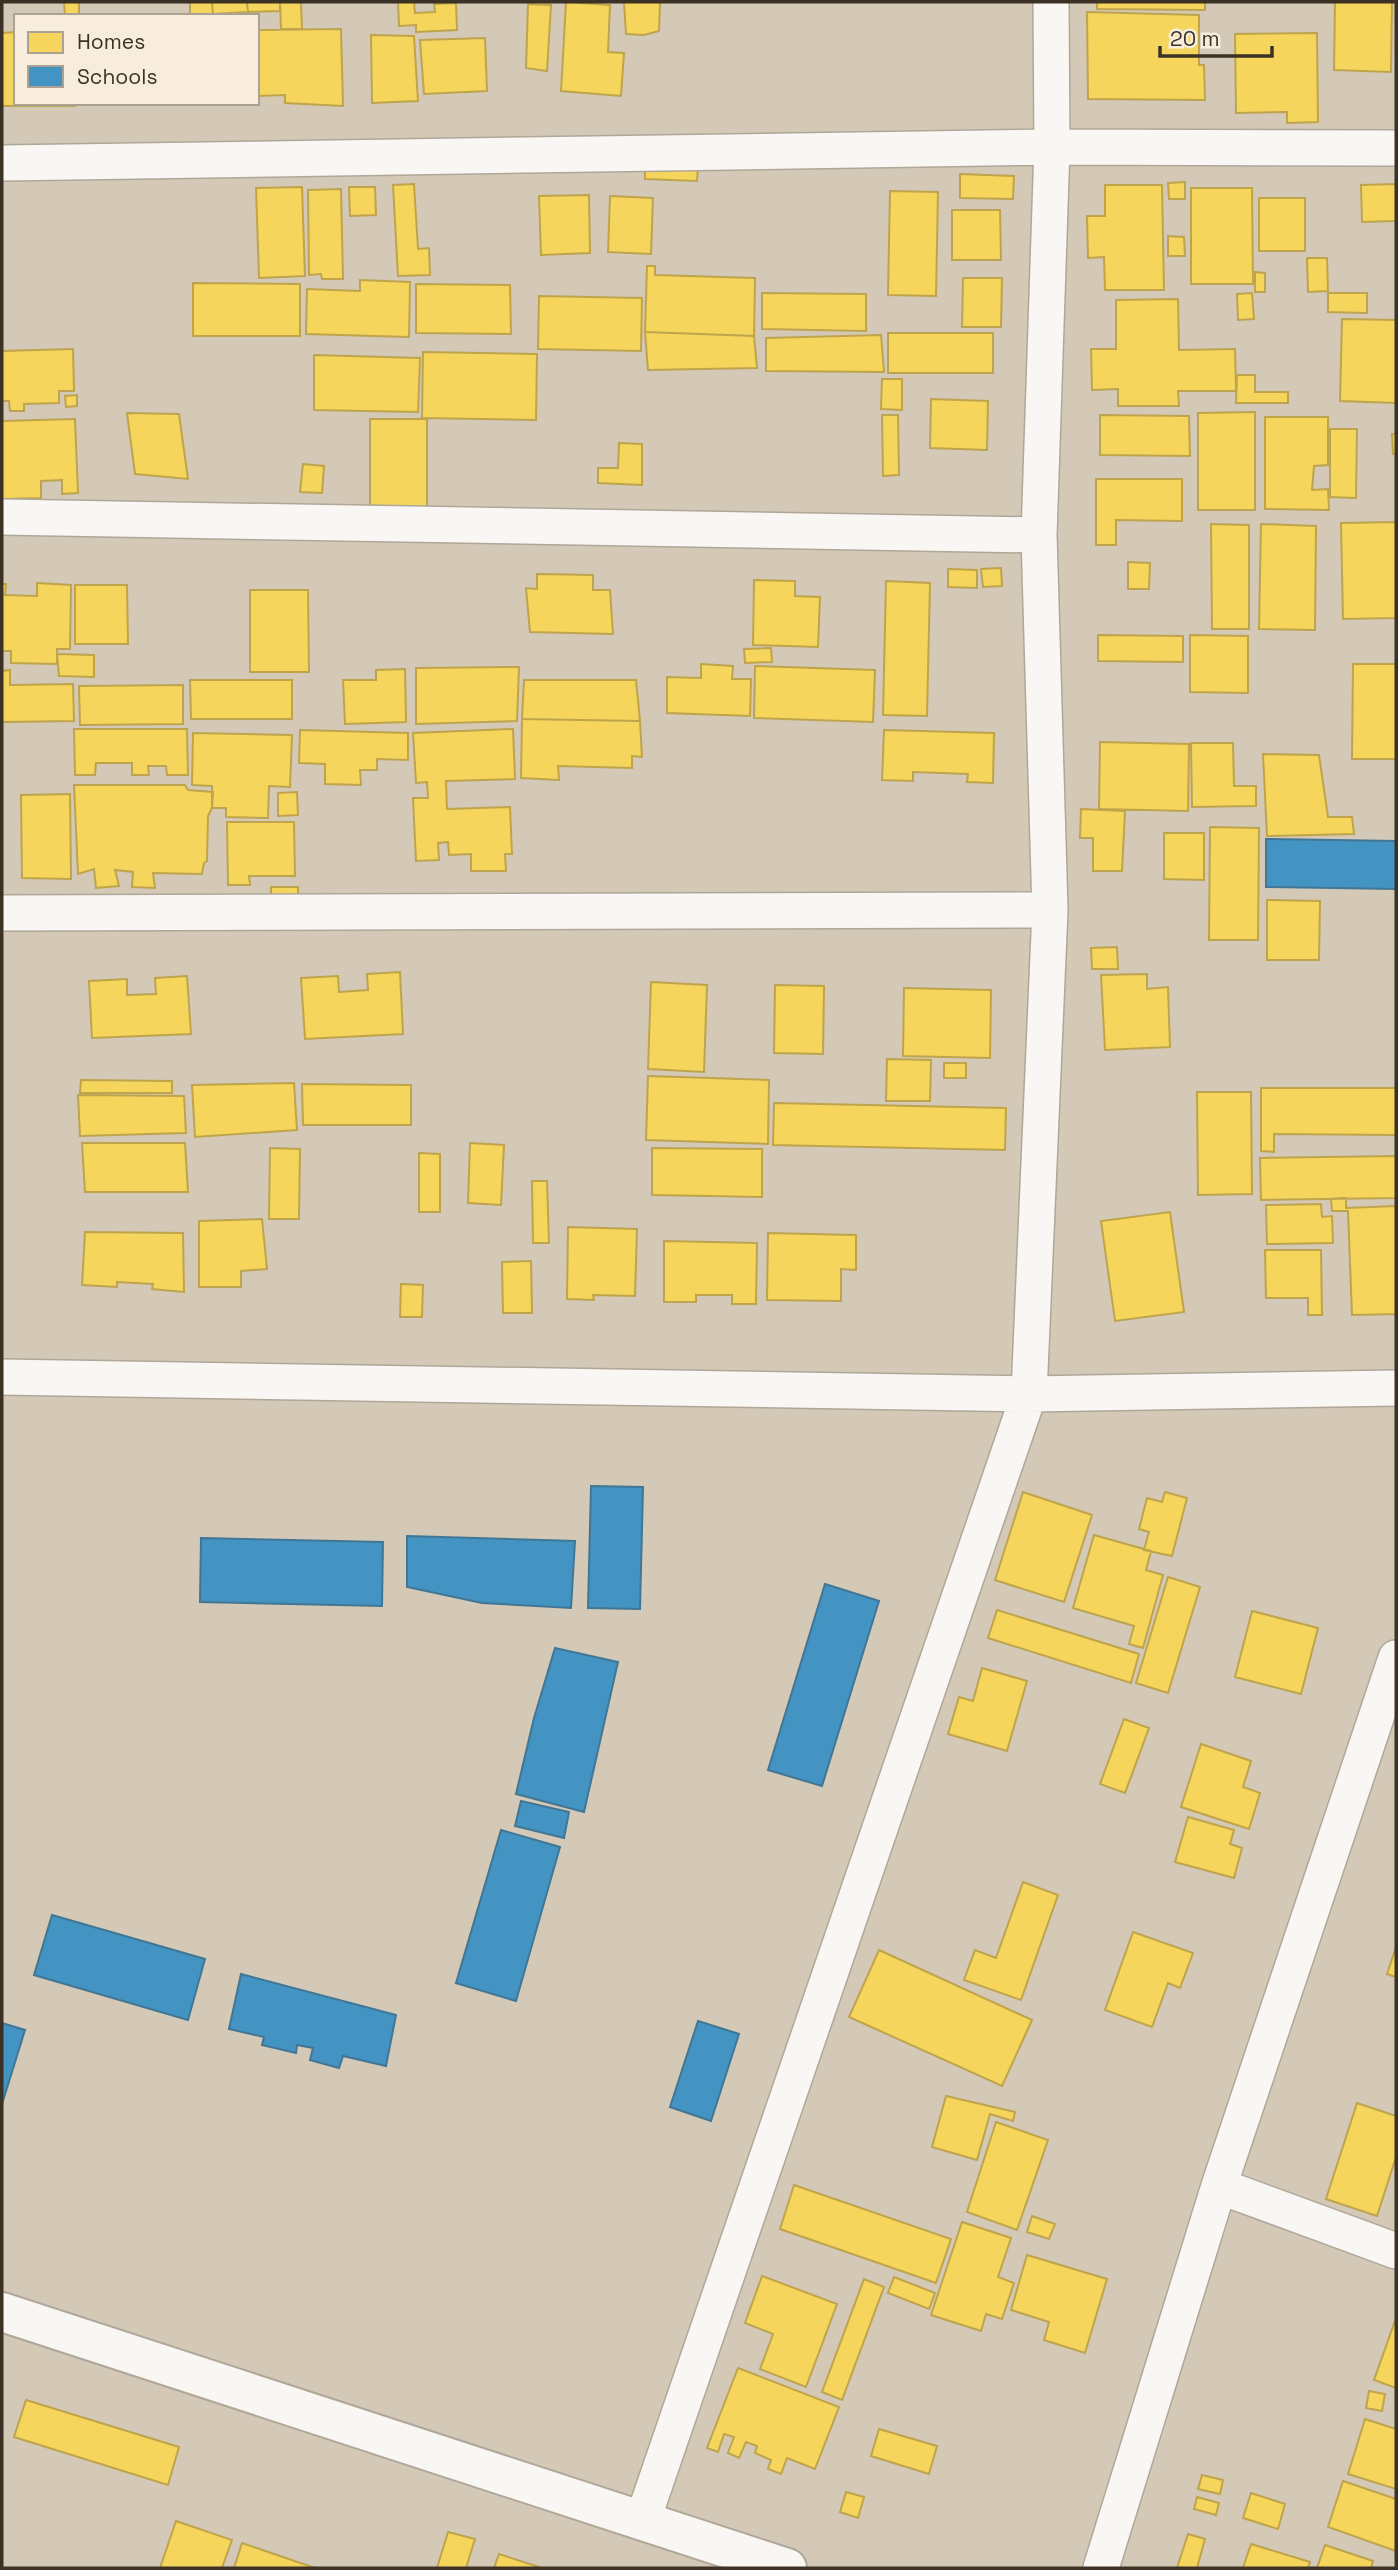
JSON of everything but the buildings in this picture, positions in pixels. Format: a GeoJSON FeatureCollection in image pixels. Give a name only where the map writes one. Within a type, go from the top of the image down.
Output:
{"type":"FeatureCollection","features":[{"type":"Feature","properties":{"kind":"street"},"geometry":{"type":"LineString","coordinates":[[642,2522],[1029,1394],[1050,910],[1039,535],[1052,147],[1051,2]]}},
{"type":"Feature","properties":{"kind":"street"},"geometry":{"type":"LineString","coordinates":[[2,163],[1052,147],[1396,148]]}},
{"type":"Feature","properties":{"kind":"street"},"geometry":{"type":"LineString","coordinates":[[2,517],[1039,535]]}},
{"type":"Feature","properties":{"kind":"street"},"geometry":{"type":"LineString","coordinates":[[2,913],[1050,910]]}},
{"type":"Feature","properties":{"kind":"street"},"geometry":{"type":"LineString","coordinates":[[2,1377],[1029,1394],[1396,1388]]}},
{"type":"Feature","properties":{"kind":"street"},"geometry":{"type":"LineString","coordinates":[[1101,2568],[1219,2186],[1396,1658]]}},
{"type":"Feature","properties":{"kind":"street"},"geometry":{"type":"LineString","coordinates":[[1219,2186],[1396,2251]]}},
{"type":"Feature","properties":{"kind":"street"},"geometry":{"type":"LineString","coordinates":[[2,2312],[787,2568]]}}]}
